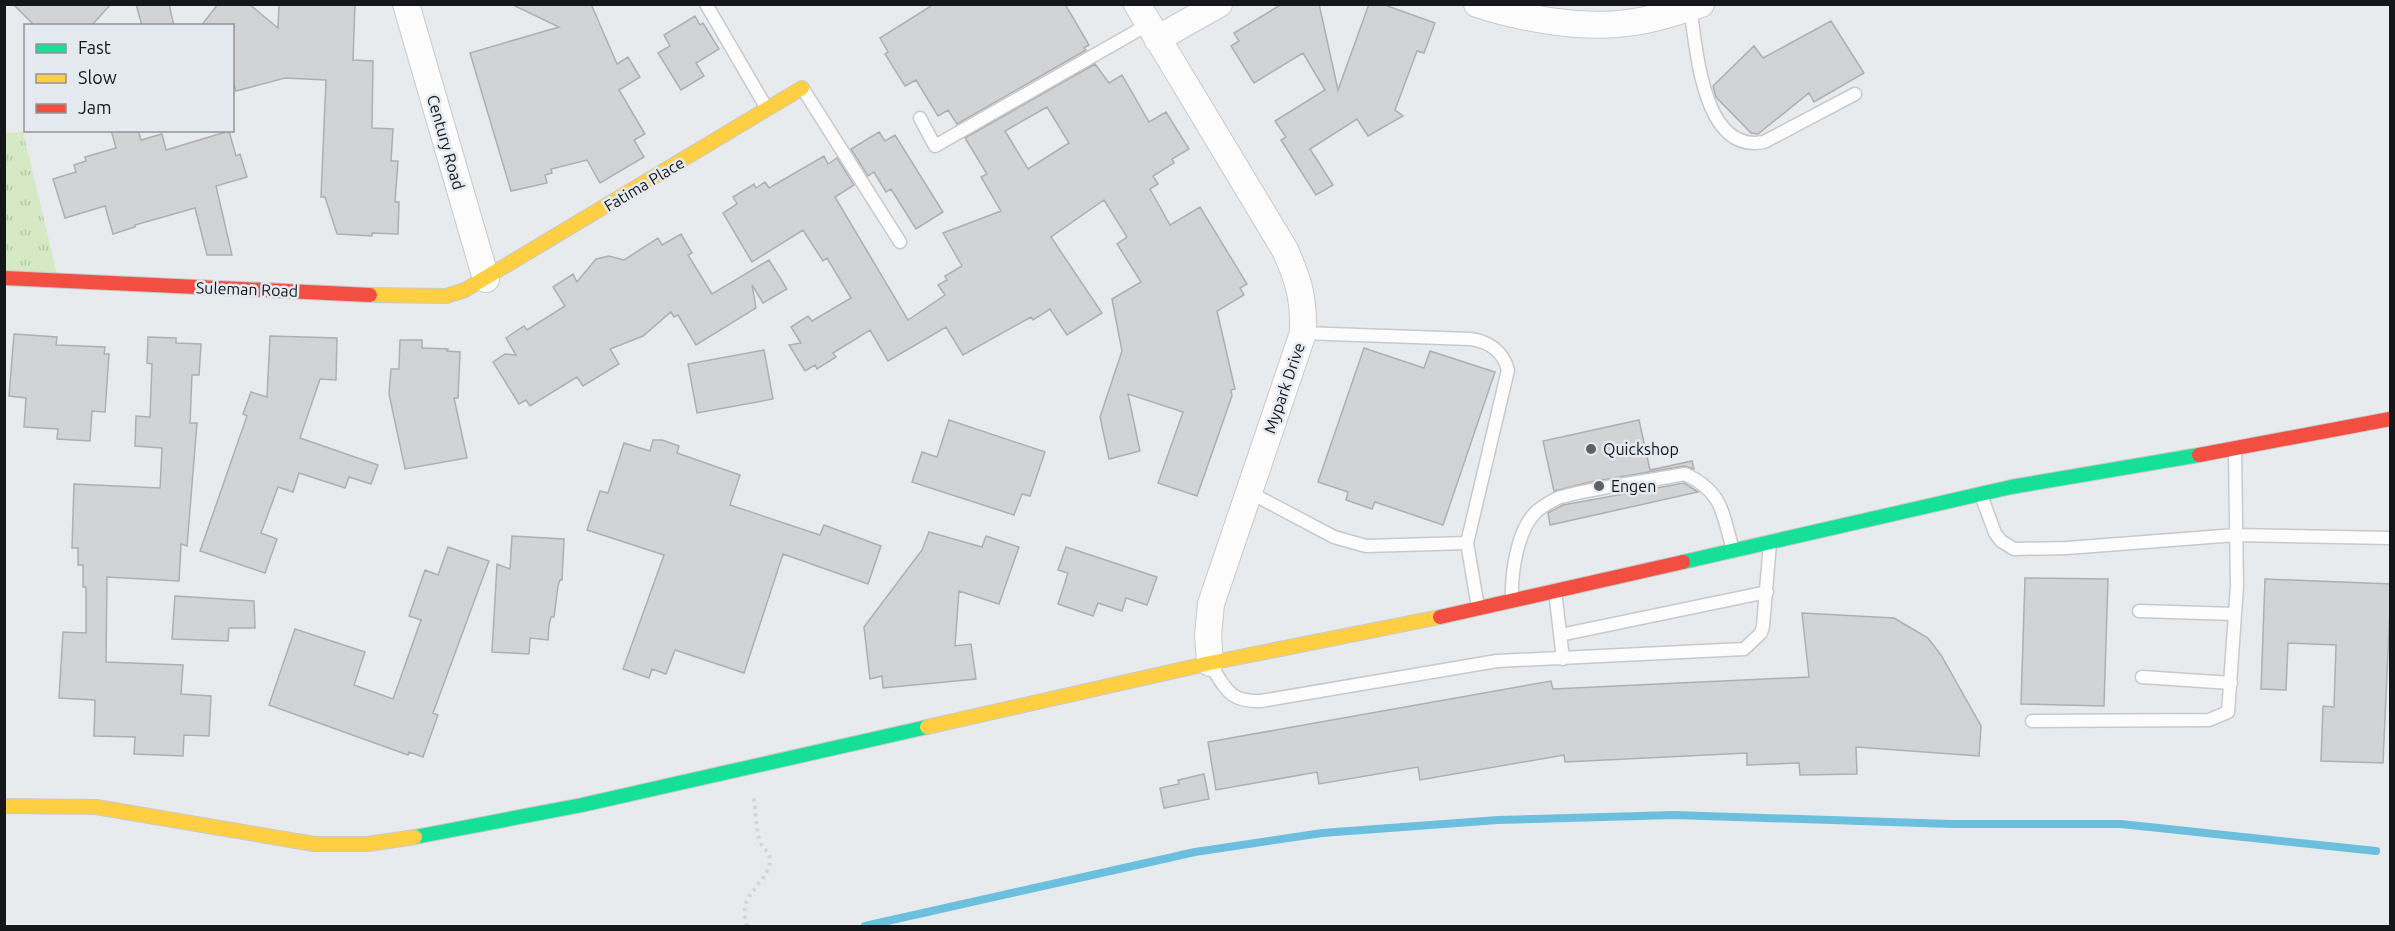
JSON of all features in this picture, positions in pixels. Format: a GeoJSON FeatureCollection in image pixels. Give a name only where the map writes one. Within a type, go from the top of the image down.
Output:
{"type":"FeatureCollection","features":[{"type":"Feature","properties":{"kind":"street","name":"Century Road"},"geometry":{"type":"LineString","coordinates":[[406,4],[486,279]]}},
{"type":"Feature","properties":{"kind":"street"},"geometry":{"type":"LineString","coordinates":[[1148,22],[1219,4]]}},
{"type":"Feature","properties":{"kind":"street"},"geometry":{"type":"LineString","coordinates":[[1477,4],[1496,11],[1593,25],[1633,23],[1695,6]]}},
{"type":"Feature","properties":{"kind":"street","name":"Mypark Drive"},"geometry":{"type":"LineString","coordinates":[[1148,22],[1285,250],[1296,275],[1304,305],[1303,333],[1211,604],[1208,635],[1210,663]]}},
{"type":"Feature","properties":{"kind":"street","name":"Fatima Place"},"geometry":{"type":"LineString","coordinates":[[486,279],[802,88]]}},
{"type":"Feature","properties":{"kind":"street","name":"Suleman Road"},"geometry":{"type":"LineString","coordinates":[[4,278],[430,298],[465,290],[486,279]]}},
{"type":"Feature","properties":{"kind":"street"},"geometry":{"type":"LineString","coordinates":[[4,806],[96,807],[314,844],[368,844],[397,841],[555,811],[1210,663],[1512,600],[1980,494],[2391,419]]}},
{"type":"Feature","properties":{"kind":"lane"},"geometry":{"type":"LineString","coordinates":[[706,4],[767,109]]}},
{"type":"Feature","properties":{"kind":"lane"},"geometry":{"type":"LineString","coordinates":[[1695,6],[1706,95],[1711,111],[1724,128],[1741,142],[1751,145],[1764,142],[1855,93]]}},
{"type":"Feature","properties":{"kind":"lane"},"geometry":{"type":"LineString","coordinates":[[920,118],[935,146],[1148,22]]}},
{"type":"Feature","properties":{"kind":"lane"},"geometry":{"type":"LineString","coordinates":[[802,88],[900,242]]}},
{"type":"Feature","properties":{"kind":"lane"},"geometry":{"type":"LineString","coordinates":[[1303,333],[1482,340],[1492,346],[1506,361],[1508,370],[1467,543],[1478,607]]}},
{"type":"Feature","properties":{"kind":"lane"},"geometry":{"type":"LineString","coordinates":[[2032,721],[2209,720],[2226,715],[2230,710],[2235,614],[2235,449]]}},
{"type":"Feature","properties":{"kind":"lane"},"geometry":{"type":"LineString","coordinates":[[1512,600],[1512,578],[1526,527],[1536,512],[1558,498],[1684,474],[1703,483],[1718,500],[1733,550]]}},
{"type":"Feature","properties":{"kind":"lane"},"geometry":{"type":"LineString","coordinates":[[1249,492],[1334,537],[1366,546],[1467,543]]}},
{"type":"Feature","properties":{"kind":"lane"},"geometry":{"type":"LineString","coordinates":[[1980,494],[1995,533],[2001,541],[2014,549],[2067,548],[2236,535],[2391,538]]}},
{"type":"Feature","properties":{"kind":"lane"},"geometry":{"type":"LineString","coordinates":[[1210,663],[1230,694],[1246,701],[1261,701],[1497,661],[1744,649],[1755,639],[1763,626],[1770,542]]}},
{"type":"Feature","properties":{"kind":"lane"},"geometry":{"type":"LineString","coordinates":[[1555,590],[1563,658]]}},
{"type":"Feature","properties":{"kind":"lane"},"geometry":{"type":"LineString","coordinates":[[1560,635],[1767,592]]}},
{"type":"Feature","properties":{"kind":"lane"},"geometry":{"type":"LineString","coordinates":[[2139,610],[2235,614]]}},
{"type":"Feature","properties":{"kind":"lane"},"geometry":{"type":"LineString","coordinates":[[2142,676],[2232,683]]}},
{"type":"Feature","properties":{"kind":"path"},"geometry":{"type":"LineString","coordinates":[[745,768],[756,809],[760,841],[767,850],[770,860],[767,872],[744,909],[747,927]]}},
{"type":"Feature","properties":{"kind":"green space"},"geometry":{"type":"Polygon","coordinates":[[[23,132],[58,278],[5,276],[4,133],[23,132]]]}},
{"type":"Feature","properties":{"kind":"building"},"geometry":{"type":"Polygon","coordinates":[[[13,4],[111,4],[93,24],[33,24],[13,4]]]}},
{"type":"Feature","properties":{"kind":"building"},"geometry":{"type":"Polygon","coordinates":[[[136,4],[169,4],[174,24],[141,24],[136,4]]]}},
{"type":"Feature","properties":{"kind":"building"},"geometry":{"type":"Polygon","coordinates":[[[218,4],[249,4],[278,28],[279,4],[355,4],[353,60],[373,61],[372,128],[393,129],[391,161],[398,161],[395,202],[399,202],[398,234],[372,233],[372,236],[337,234],[325,197],[321,197],[326,80],[285,78],[236,91],[234,84],[234,24],[203,24],[218,4]]]}},
{"type":"Feature","properties":{"kind":"building"},"geometry":{"type":"Polygon","coordinates":[[[511,4],[591,4],[617,64],[628,57],[640,77],[619,90],[645,134],[634,140],[644,157],[600,183],[587,160],[551,169],[552,173],[545,175],[547,183],[511,191],[470,53],[559,27],[511,4]]]}},
{"type":"Feature","properties":{"kind":"building"},"geometry":{"type":"Polygon","coordinates":[[[934,4],[1065,4],[1089,45],[1084,48],[1086,50],[957,124],[948,110],[938,116],[916,80],[905,86],[885,54],[888,52],[880,38],[934,4]]]}},
{"type":"Feature","properties":{"kind":"building"},"geometry":{"type":"Polygon","coordinates":[[[1282,4],[1319,4],[1338,90],[1369,4],[1382,4],[1435,23],[1424,53],[1417,51],[1395,110],[1403,116],[1368,136],[1357,119],[1310,149],[1333,185],[1316,195],[1281,140],[1286,137],[1275,121],[1325,90],[1303,53],[1254,83],[1231,46],[1239,41],[1234,33],[1282,4]]]}},
{"type":"Feature","properties":{"kind":"building"},"geometry":{"type":"Polygon","coordinates":[[[695,16],[700,25],[703,23],[719,49],[696,63],[704,76],[681,90],[658,53],[670,46],[664,35],[695,16]]]}},
{"type":"Feature","properties":{"kind":"building"},"geometry":{"type":"Polygon","coordinates":[[[1831,21],[1864,73],[1814,102],[1809,93],[1758,134],[1751,133],[1716,97],[1713,86],[1754,46],[1763,58],[1831,21]]]}},
{"type":"Feature","properties":{"kind":"building"},"geometry":{"type":"Polygon","coordinates":[[[1095,64],[1109,83],[1122,75],[1149,122],[1166,112],[1189,149],[1172,159],[1174,163],[1153,176],[1158,184],[1150,189],[1170,225],[1200,207],[1247,284],[1240,288],[1244,295],[1217,311],[1235,389],[1231,390],[1232,396],[1197,496],[1158,483],[1183,412],[1128,394],[1140,451],[1109,459],[1100,417],[1122,351],[1112,299],[1141,282],[1117,244],[1127,237],[1104,200],[1051,237],[1102,313],[1067,335],[1050,309],[1033,320],[1031,317],[963,355],[946,327],[888,361],[870,330],[833,353],[836,357],[817,369],[815,365],[805,371],[789,345],[801,343],[791,327],[808,316],[812,321],[851,298],[827,258],[823,261],[803,230],[752,262],[723,213],[737,204],[733,197],[754,184],[756,188],[765,182],[769,188],[824,156],[828,164],[837,158],[854,185],[835,197],[908,320],[945,295],[938,285],[947,280],[945,276],[962,266],[943,233],[1001,211],[981,177],[987,174],[965,138],[1095,64]],[[1047,107],[1005,131],[1028,169],[1069,143],[1047,107]]]}},
{"type":"Feature","properties":{"kind":"building"},"geometry":{"type":"Polygon","coordinates":[[[112,132],[139,132],[141,140],[162,134],[166,150],[229,132],[236,156],[240,154],[247,177],[216,186],[232,255],[207,255],[195,208],[135,225],[135,227],[113,234],[105,206],[65,218],[53,179],[76,172],[74,165],[86,161],[85,157],[116,148],[112,132]]]}},
{"type":"Feature","properties":{"kind":"building"},"geometry":{"type":"Polygon","coordinates":[[[879,132],[885,141],[895,135],[943,212],[916,229],[891,189],[886,192],[874,172],[868,176],[851,149],[879,132]]]}},
{"type":"Feature","properties":{"kind":"building"},"geometry":{"type":"Polygon","coordinates":[[[681,234],[692,253],[688,255],[712,294],[769,260],[787,289],[763,303],[752,285],[756,308],[696,345],[678,315],[674,317],[671,312],[643,336],[610,349],[619,364],[583,386],[577,377],[530,406],[526,400],[519,404],[493,362],[505,354],[516,355],[506,338],[524,326],[527,330],[565,306],[553,287],[573,274],[577,282],[596,259],[609,256],[624,260],[658,238],[662,245],[681,234]]]}},
{"type":"Feature","properties":{"kind":"building"},"geometry":{"type":"Polygon","coordinates":[[[14,334],[57,337],[56,345],[105,347],[104,354],[109,354],[105,412],[92,411],[90,441],[57,439],[58,429],[24,427],[26,398],[9,396],[14,334]]]}},
{"type":"Feature","properties":{"kind":"building"},"geometry":{"type":"Polygon","coordinates":[[[270,336],[337,338],[336,380],[320,379],[300,438],[378,465],[371,484],[349,477],[345,488],[299,473],[293,492],[278,487],[261,533],[277,539],[265,573],[200,551],[247,416],[243,414],[251,392],[267,397],[270,336]]]}},
{"type":"Feature","properties":{"kind":"building"},"geometry":{"type":"Polygon","coordinates":[[[148,337],[176,338],[176,343],[201,344],[199,375],[192,375],[190,423],[197,423],[187,546],[181,544],[179,581],[107,577],[106,662],[183,665],[181,694],[211,696],[209,736],[184,735],[183,756],[134,754],[135,737],[94,736],[95,700],[59,698],[63,632],[86,633],[86,587],[83,587],[83,565],[78,565],[78,548],[72,548],[74,484],[160,488],[162,448],[135,446],[136,416],[150,417],[152,364],[147,363],[148,337]]]}},
{"type":"Feature","properties":{"kind":"building"},"geometry":{"type":"Polygon","coordinates":[[[400,340],[422,340],[422,348],[460,352],[458,398],[454,398],[467,458],[405,469],[389,394],[391,369],[399,369],[400,340]]]}},
{"type":"Feature","properties":{"kind":"building"},"geometry":{"type":"Polygon","coordinates":[[[1364,348],[1424,368],[1430,351],[1495,372],[1443,525],[1375,502],[1372,509],[1346,500],[1348,492],[1318,482],[1364,348]]]}},
{"type":"Feature","properties":{"kind":"building"},"geometry":{"type":"Polygon","coordinates":[[[764,350],[773,399],[697,413],[688,364],[764,350]]]}},
{"type":"Feature","properties":{"kind":"building"},"geometry":{"type":"Polygon","coordinates":[[[949,420],[1045,452],[1030,496],[1022,494],[1014,515],[912,482],[922,452],[937,457],[949,420]]]}},
{"type":"Feature","properties":{"kind":"building"},"geometry":{"type":"Polygon","coordinates":[[[1639,420],[1650,470],[1692,461],[1694,469],[1684,466],[1590,482],[1554,491],[1543,441],[1639,420]]]}},
{"type":"Feature","properties":{"kind":"building"},"geometry":{"type":"Polygon","coordinates":[[[653,440],[662,440],[679,446],[677,453],[740,475],[730,505],[820,535],[824,525],[881,546],[868,584],[783,554],[744,673],[675,650],[666,674],[652,669],[649,678],[623,669],[664,555],[587,530],[600,491],[608,493],[624,443],[650,451],[653,440]]]}},
{"type":"Feature","properties":{"kind":"building"},"geometry":{"type":"Polygon","coordinates":[[[1684,483],[1698,492],[1550,525],[1548,513],[1563,505],[1684,483]]]}},
{"type":"Feature","properties":{"kind":"building"},"geometry":{"type":"Polygon","coordinates":[[[929,532],[982,547],[986,536],[1019,547],[999,604],[959,591],[955,646],[971,644],[976,679],[883,688],[882,676],[870,679],[864,627],[922,550],[929,532]]]}},
{"type":"Feature","properties":{"kind":"building"},"geometry":{"type":"Polygon","coordinates":[[[512,536],[564,539],[562,580],[558,586],[548,640],[530,638],[529,654],[492,652],[497,564],[510,569],[512,536]]]}},
{"type":"Feature","properties":{"kind":"building"},"geometry":{"type":"Polygon","coordinates":[[[448,547],[489,561],[433,713],[438,715],[423,757],[409,752],[408,755],[269,705],[295,629],[365,652],[354,685],[393,699],[421,620],[409,616],[425,570],[438,575],[448,547]]]}},
{"type":"Feature","properties":{"kind":"building"},"geometry":{"type":"Polygon","coordinates":[[[1066,547],[1157,577],[1147,605],[1126,598],[1122,611],[1098,603],[1093,616],[1058,604],[1068,573],[1058,570],[1066,547]]]}},
{"type":"Feature","properties":{"kind":"building"},"geometry":{"type":"Polygon","coordinates":[[[2025,578],[2108,579],[2104,706],[2021,704],[2025,578]]]}},
{"type":"Feature","properties":{"kind":"building"},"geometry":{"type":"Polygon","coordinates":[[[2265,579],[2391,584],[2383,763],[2321,761],[2323,706],[2334,707],[2336,645],[2288,643],[2286,690],[2261,689],[2265,579]]]}},
{"type":"Feature","properties":{"kind":"building"},"geometry":{"type":"Polygon","coordinates":[[[175,596],[254,601],[255,628],[229,628],[228,641],[172,639],[175,596]]]}},
{"type":"Feature","properties":{"kind":"building"},"geometry":{"type":"Polygon","coordinates":[[[1802,613],[1894,618],[1928,638],[1941,655],[1981,726],[1979,756],[1856,747],[1857,774],[1800,775],[1799,763],[1747,765],[1747,753],[1565,762],[1564,755],[1420,780],[1418,767],[1319,784],[1317,772],[1216,790],[1208,742],[1551,681],[1553,689],[1809,677],[1802,613]]]}},
{"type":"Feature","properties":{"kind":"building"},"geometry":{"type":"Polygon","coordinates":[[[1204,774],[1209,799],[1164,808],[1160,788],[1179,784],[1178,780],[1204,774]]]}},
{"type":"Feature","properties":{"kind":"waterway"},"geometry":{"type":"LineString","coordinates":[[865,926],[1195,852],[1322,833],[1498,820],[1675,815],[1950,824],[2121,824],[2376,851]]}},
{"type":"Feature","properties":{"kind":"traffic: fast"},"geometry":{"type":"LineString","coordinates":[[1683,562],[2011,487],[2199,455]]}},
{"type":"Feature","properties":{"kind":"traffic: fast"},"geometry":{"type":"LineString","coordinates":[[415,837],[582,805],[927,727]]}},
{"type":"Feature","properties":{"kind":"traffic: slow"},"geometry":{"type":"LineString","coordinates":[[370,295],[446,296],[465,290],[802,88]]}},
{"type":"Feature","properties":{"kind":"traffic: slow"},"geometry":{"type":"LineString","coordinates":[[927,727],[1210,663],[1440,617]]}},
{"type":"Feature","properties":{"kind":"traffic: slow"},"geometry":{"type":"LineString","coordinates":[[4,806],[96,807],[314,844],[368,844],[415,837]]}},
{"type":"Feature","properties":{"kind":"traffic: jam"},"geometry":{"type":"LineString","coordinates":[[4,278],[370,295]]}},
{"type":"Feature","properties":{"kind":"traffic: jam"},"geometry":{"type":"LineString","coordinates":[[2199,455],[2390,419]]}},
{"type":"Feature","properties":{"kind":"traffic: jam"},"geometry":{"type":"LineString","coordinates":[[1440,617],[1683,562]]}},
{"type":"Feature","properties":{"kind":"place","name":"Quickshop"},"geometry":{"type":"Point","coordinates":[1591,449]}},
{"type":"Feature","properties":{"kind":"place","name":"Engen"},"geometry":{"type":"Point","coordinates":[1599,486]}}]}
